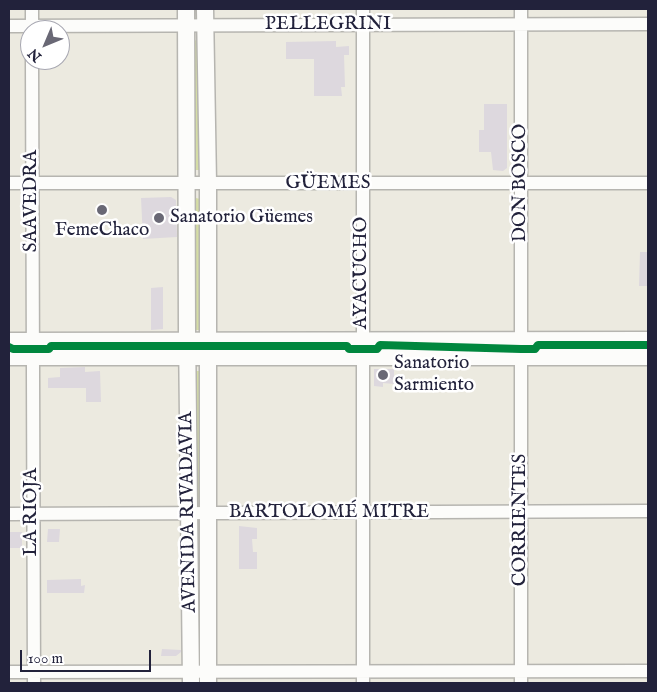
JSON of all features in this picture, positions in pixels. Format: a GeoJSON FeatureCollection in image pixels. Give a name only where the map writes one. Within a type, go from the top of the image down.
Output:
{"type":"FeatureCollection","features":[{"type":"Feature","properties":{"kind":"main road","name":"AVENIDA RIVADAVIA"},"geometry":{"type":"LineString","coordinates":[[186,9],[187,358],[190,514],[199,678]]}},
{"type":"Feature","properties":{"kind":"main road","name":"AVENIDA RIVADAVIA"},"geometry":{"type":"LineString","coordinates":[[199,678],[208,514],[208,183],[205,9]]}},
{"type":"Feature","properties":{"kind":"main road"},"geometry":{"type":"LineString","coordinates":[[9,357],[32,349],[187,340],[648,340]]}},
{"type":"Feature","properties":{"kind":"main road"},"geometry":{"type":"LineString","coordinates":[[9,341],[32,349],[187,358],[648,357]]}},
{"type":"Feature","properties":{"kind":"street","name":"AYACUCHO"},"geometry":{"type":"LineString","coordinates":[[363,9],[363,677]]}},
{"type":"Feature","properties":{"kind":"street","name":"DON BOSCO"},"geometry":{"type":"LineString","coordinates":[[521,9],[521,357]]}},
{"type":"Feature","properties":{"kind":"street","name":"PELLEGRINI"},"geometry":{"type":"LineString","coordinates":[[70,28],[648,24]]}},
{"type":"Feature","properties":{"kind":"street","name":"SAAVEDRA"},"geometry":{"type":"LineString","coordinates":[[32,70],[32,349]]}},
{"type":"Feature","properties":{"kind":"street","name":"GÜEMES"},"geometry":{"type":"LineString","coordinates":[[9,183],[648,184]]}},
{"type":"Feature","properties":{"kind":"street","name":"LA RIOJA"},"geometry":{"type":"LineString","coordinates":[[32,349],[34,678]]}},
{"type":"Feature","properties":{"kind":"street","name":"CORRIENTES"},"geometry":{"type":"LineString","coordinates":[[521,357],[521,677]]}},
{"type":"Feature","properties":{"kind":"street","name":"BARTOLOMÉ MITRE"},"geometry":{"type":"LineString","coordinates":[[9,514],[648,511]]}},
{"type":"Feature","properties":{"kind":"street"},"geometry":{"type":"LineString","coordinates":[[9,672],[34,678],[521,677],[648,670]]}},
{"type":"Feature","properties":{"kind":"green space"},"geometry":{"type":"Polygon","coordinates":[[[192,40],[201,41],[200,170],[196,170],[193,167],[192,40]]]}},
{"type":"Feature","properties":{"kind":"green space"},"geometry":{"type":"Polygon","coordinates":[[[192,197],[200,199],[202,329],[200,330],[194,330],[192,197]]]}},
{"type":"Feature","properties":{"kind":"green space"},"geometry":{"type":"Polygon","coordinates":[[[196,371],[200,371],[201,499],[195,499],[194,374],[196,371]]]}},
{"type":"Feature","properties":{"kind":"green space"},"geometry":{"type":"Polygon","coordinates":[[[197,528],[202,528],[200,659],[196,659],[197,528]]]}},
{"type":"Feature","properties":{"kind":"building"},"geometry":{"type":"Polygon","coordinates":[[[336,41],[336,47],[349,46],[349,55],[344,55],[345,87],[341,87],[342,96],[314,96],[314,59],[286,59],[286,42],[336,41]]]}},
{"type":"Feature","properties":{"kind":"building"},"geometry":{"type":"Polygon","coordinates":[[[484,104],[507,104],[507,168],[503,171],[493,170],[491,152],[479,152],[479,130],[484,130],[484,104]]]}},
{"type":"Feature","properties":{"kind":"building","name":"Sanatorio Güemes"},"geometry":{"type":"Polygon","coordinates":[[[171,197],[176,200],[177,237],[143,239],[141,198],[171,197]]]}},
{"type":"Feature","properties":{"kind":"building"},"geometry":{"type":"Polygon","coordinates":[[[640,252],[648,252],[648,286],[639,286],[640,252]]]}},
{"type":"Feature","properties":{"kind":"building"},"geometry":{"type":"Polygon","coordinates":[[[163,287],[163,329],[151,330],[151,288],[163,287]]]}},
{"type":"Feature","properties":{"kind":"building"},"geometry":{"type":"Polygon","coordinates":[[[85,367],[85,372],[100,371],[101,402],[86,402],[86,388],[48,388],[48,378],[60,377],[60,368],[85,367]]]}},
{"type":"Feature","properties":{"kind":"building"},"geometry":{"type":"Polygon","coordinates":[[[374,369],[394,369],[394,384],[383,383],[383,387],[374,386],[374,369]]]}},
{"type":"Feature","properties":{"kind":"building"},"geometry":{"type":"Polygon","coordinates":[[[239,526],[257,528],[257,539],[252,539],[253,552],[257,552],[257,569],[239,569],[239,526]]]}},
{"type":"Feature","properties":{"kind":"building"},"geometry":{"type":"Polygon","coordinates":[[[48,529],[60,529],[59,542],[47,542],[48,529]]]}},
{"type":"Feature","properties":{"kind":"building"},"geometry":{"type":"Polygon","coordinates":[[[10,532],[22,532],[22,548],[10,548],[10,532]]]}},
{"type":"Feature","properties":{"kind":"building"},"geometry":{"type":"Polygon","coordinates":[[[81,579],[81,586],[85,585],[84,593],[47,593],[47,580],[81,579]]]}},
{"type":"Feature","properties":{"kind":"building"},"geometry":{"type":"Polygon","coordinates":[[[162,649],[181,650],[181,652],[176,656],[161,656],[162,649]]]}},
{"type":"Feature","properties":{"kind":"cycle path"},"geometry":{"type":"LineString","coordinates":[[9,347],[13,349],[49,349],[51,346],[347,346],[349,349],[377,349],[380,345],[535,349],[538,345],[648,345]]}},
{"type":"Feature","properties":{"kind":"place","name":"FemeChaco"},"geometry":{"type":"Point","coordinates":[102,210]}},
{"type":"Feature","properties":{"kind":"place","name":"Sanatorio Güemes"},"geometry":{"type":"Point","coordinates":[159,218]}},
{"type":"Feature","properties":{"kind":"place","name":"Sanatorio Sarmiento"},"geometry":{"type":"Point","coordinates":[383,375]}}]}
